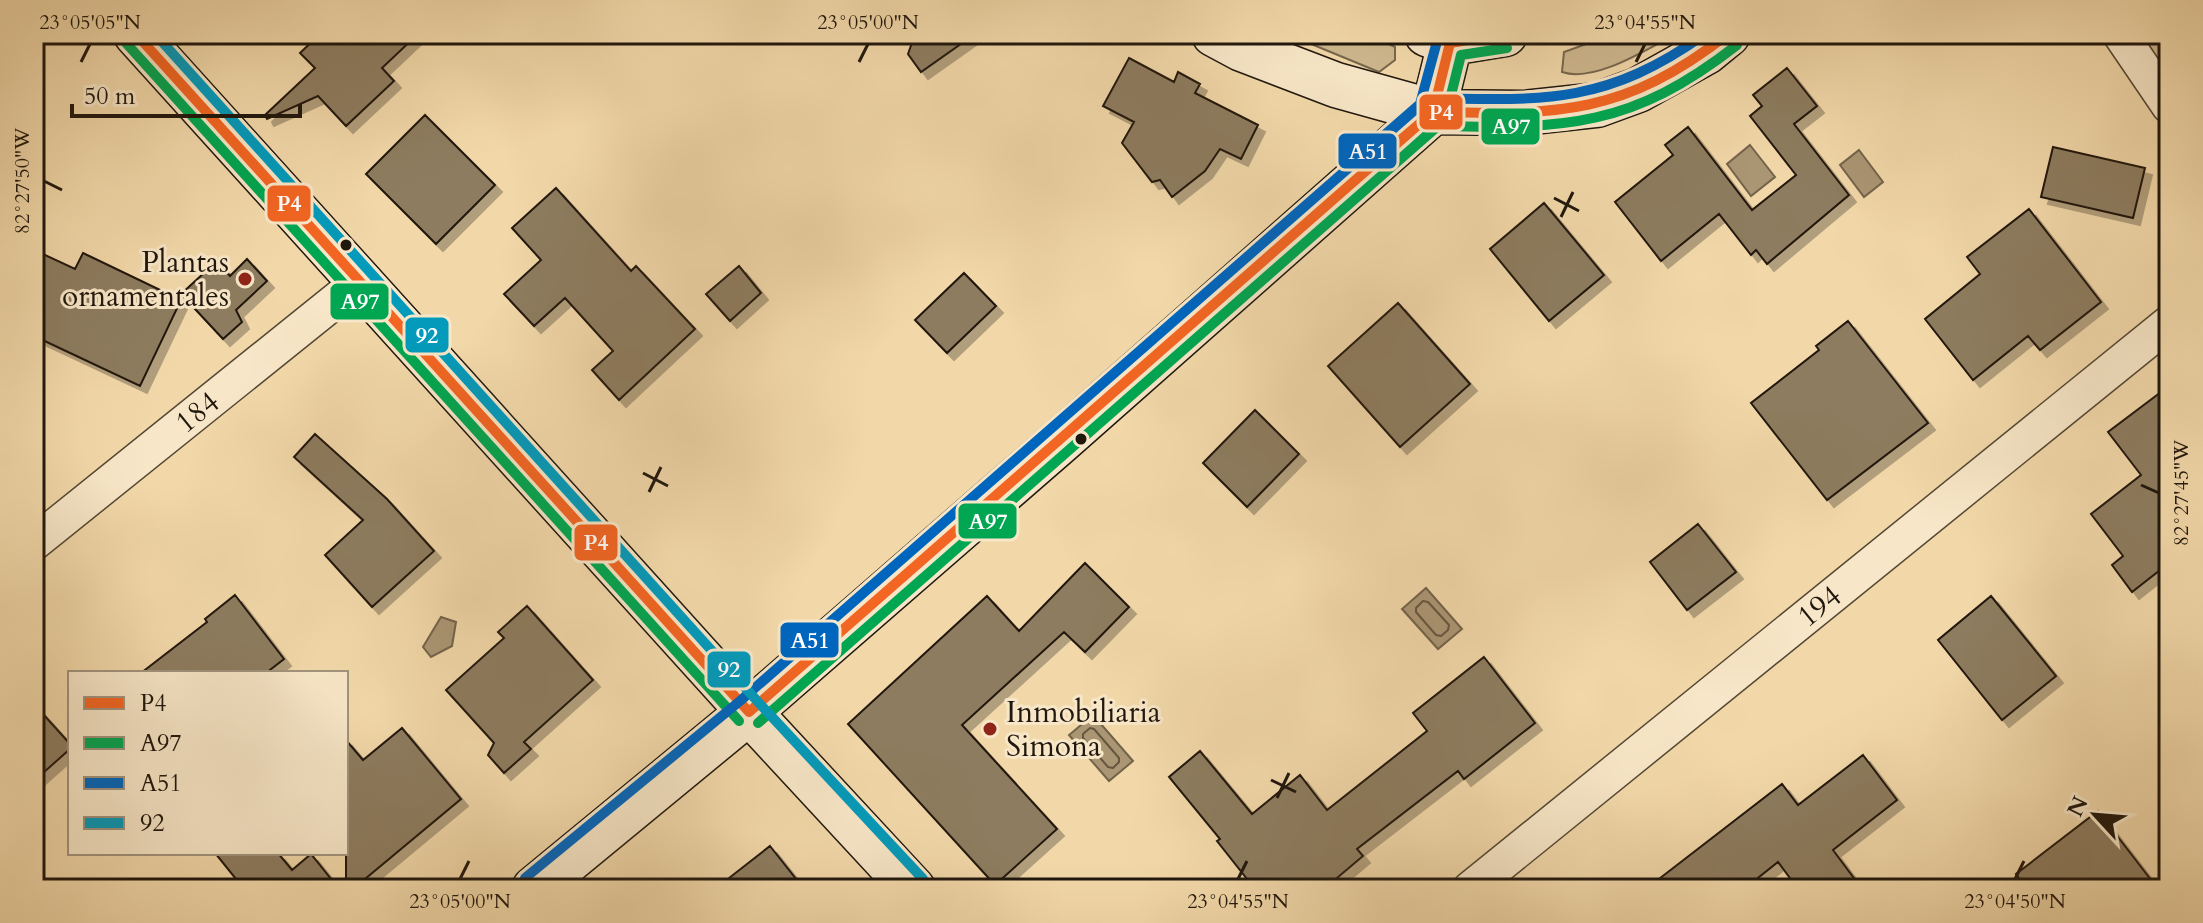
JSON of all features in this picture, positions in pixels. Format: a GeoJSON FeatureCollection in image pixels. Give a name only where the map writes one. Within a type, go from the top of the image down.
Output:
{"type":"FeatureCollection","features":[{"type":"Feature","properties":{"kind":"main road"},"geometry":{"type":"LineString","coordinates":[[136,34],[913,889]]}},
{"type":"Feature","properties":{"kind":"main road"},"geometry":{"type":"LineString","coordinates":[[1214,34],[1242,49],[1336,85],[1433,112],[1524,113],[1597,105],[1638,90],[1706,52],[1728,34]]}},
{"type":"Feature","properties":{"kind":"main road"},"geometry":{"type":"LineString","coordinates":[[534,889],[749,712],[1433,112],[1438,38],[1505,34]]}},
{"type":"Feature","properties":{"kind":"street"},"geometry":{"type":"LineString","coordinates":[[2120,34],[2169,106]]}},
{"type":"Feature","properties":{"kind":"street","name":"184"},"geometry":{"type":"LineString","coordinates":[[34,543],[360,281]]}},
{"type":"Feature","properties":{"kind":"street","name":"194"},"geometry":{"type":"LineString","coordinates":[[1470,889],[2169,323]]}},
{"type":"Feature","properties":{"kind":"shaded area"},"geometry":{"type":"Polygon","coordinates":[[[1287,34],[1368,34],[1395,47],[1395,60],[1379,72],[1287,34]]]}},
{"type":"Feature","properties":{"kind":"shaded area"},"geometry":{"type":"Polygon","coordinates":[[[1614,34],[1676,34],[1605,69],[1590,73],[1562,72],[1564,52],[1614,34]]]}},
{"type":"Feature","properties":{"kind":"shaded area"},"geometry":{"type":"Polygon","coordinates":[[[2120,34],[2169,34],[2169,106],[2120,34]]]}},
{"type":"Feature","properties":{"kind":"water"},"geometry":{"type":"Polygon","coordinates":[[[1750,145],[1775,177],[1751,196],[1727,164],[1750,145]]]}},
{"type":"Feature","properties":{"kind":"water"},"geometry":{"type":"Polygon","coordinates":[[[1859,150],[1883,182],[1864,197],[1840,165],[1859,150]]]}},
{"type":"Feature","properties":{"kind":"water"},"geometry":{"type":"Polygon","coordinates":[[[1426,588],[1462,629],[1438,649],[1402,609],[1426,588]]]}},
{"type":"Feature","properties":{"kind":"water"},"geometry":{"type":"Polygon","coordinates":[[[441,617],[456,622],[452,646],[431,657],[423,647],[441,617]]]}},
{"type":"Feature","properties":{"kind":"water"},"geometry":{"type":"Polygon","coordinates":[[[1093,715],[1133,761],[1109,781],[1069,735],[1093,715]]]}},
{"type":"Feature","properties":{"kind":"building"},"geometry":{"type":"Polygon","coordinates":[[[320,34],[418,34],[382,68],[394,81],[346,126],[318,96],[267,119],[265,115],[315,68],[300,53],[320,34]]]}},
{"type":"Feature","properties":{"kind":"building"},"geometry":{"type":"Polygon","coordinates":[[[915,34],[975,34],[921,72],[908,54],[915,34]]]}},
{"type":"Feature","properties":{"kind":"building"},"geometry":{"type":"Polygon","coordinates":[[[1129,58],[1174,82],[1178,72],[1200,84],[1195,93],[1258,125],[1241,159],[1220,149],[1205,171],[1172,197],[1160,180],[1152,182],[1122,143],[1134,122],[1103,106],[1129,58]]]}},
{"type":"Feature","properties":{"kind":"building"},"geometry":{"type":"Polygon","coordinates":[[[1787,68],[1817,106],[1794,124],[1849,195],[1767,264],[1756,250],[1751,255],[1719,214],[1661,261],[1615,202],[1673,155],[1665,145],[1688,127],[1752,210],[1796,175],[1750,116],[1762,106],[1753,95],[1787,68]]]}},
{"type":"Feature","properties":{"kind":"building"},"geometry":{"type":"Polygon","coordinates":[[[425,115],[495,185],[436,244],[366,174],[425,115]]]}},
{"type":"Feature","properties":{"kind":"building"},"geometry":{"type":"Polygon","coordinates":[[[2053,147],[2145,168],[2133,218],[2041,197],[2053,147]]]}},
{"type":"Feature","properties":{"kind":"building"},"geometry":{"type":"Polygon","coordinates":[[[556,188],[631,271],[636,266],[695,329],[619,400],[592,370],[613,351],[565,298],[534,326],[504,294],[541,260],[512,228],[556,188]]]}},
{"type":"Feature","properties":{"kind":"building"},"geometry":{"type":"Polygon","coordinates":[[[1544,203],[1604,275],[1549,321],[1490,249],[1544,203]]]}},
{"type":"Feature","properties":{"kind":"building"},"geometry":{"type":"Polygon","coordinates":[[[2029,209],[2101,302],[2040,350],[2028,336],[1973,380],[1925,319],[1980,274],[1967,257],[2029,209]]]}},
{"type":"Feature","properties":{"kind":"building"},"geometry":{"type":"Polygon","coordinates":[[[83,253],[181,300],[140,386],[34,336],[34,273],[43,254],[75,269],[83,253]]]}},
{"type":"Feature","properties":{"kind":"building"},"geometry":{"type":"Polygon","coordinates":[[[247,259],[267,281],[236,310],[242,322],[223,339],[181,294],[217,261],[230,276],[247,259]]]}},
{"type":"Feature","properties":{"kind":"building"},"geometry":{"type":"Polygon","coordinates":[[[739,266],[761,293],[730,321],[706,294],[739,266]]]}},
{"type":"Feature","properties":{"kind":"building"},"geometry":{"type":"Polygon","coordinates":[[[964,273],[996,306],[947,353],[915,320],[964,273]]]}},
{"type":"Feature","properties":{"kind":"building"},"geometry":{"type":"Polygon","coordinates":[[[1398,303],[1470,384],[1400,447],[1328,366],[1398,303]]]}},
{"type":"Feature","properties":{"kind":"building"},"geometry":{"type":"Polygon","coordinates":[[[1848,321],[1928,423],[1827,500],[1751,403],[1819,350],[1816,346],[1848,321]]]}},
{"type":"Feature","properties":{"kind":"building"},"geometry":{"type":"Polygon","coordinates":[[[2169,386],[2169,563],[2132,592],[2112,565],[2123,556],[2091,514],[2141,475],[2108,432],[2169,386]]]}},
{"type":"Feature","properties":{"kind":"building"},"geometry":{"type":"Polygon","coordinates":[[[1255,410],[1299,454],[1247,507],[1203,463],[1255,410]]]}},
{"type":"Feature","properties":{"kind":"building"},"geometry":{"type":"Polygon","coordinates":[[[315,434],[387,499],[434,551],[372,607],[325,555],[363,520],[294,457],[315,434]]]}},
{"type":"Feature","properties":{"kind":"building"},"geometry":{"type":"Polygon","coordinates":[[[1698,524],[1736,572],[1687,610],[1650,562],[1698,524]]]}},
{"type":"Feature","properties":{"kind":"building"},"geometry":{"type":"Polygon","coordinates":[[[1085,563],[1129,607],[1085,652],[1064,632],[962,725],[1057,829],[995,885],[848,724],[987,596],[1019,631],[1085,563]]]}},
{"type":"Feature","properties":{"kind":"building"},"geometry":{"type":"Polygon","coordinates":[[[235,595],[284,659],[269,671],[144,671],[207,622],[205,619],[235,595]]]}},
{"type":"Feature","properties":{"kind":"building"},"geometry":{"type":"Polygon","coordinates":[[[1991,596],[2056,676],[2002,720],[1938,640],[1991,596]]]}},
{"type":"Feature","properties":{"kind":"building"},"geometry":{"type":"Polygon","coordinates":[[[527,606],[593,680],[524,742],[531,749],[504,773],[488,755],[494,743],[446,690],[504,638],[498,632],[527,606]]]}},
{"type":"Feature","properties":{"kind":"building"},"geometry":{"type":"Polygon","coordinates":[[[1484,657],[1535,723],[1464,779],[1458,771],[1357,849],[1363,856],[1324,889],[1255,889],[1217,841],[1220,839],[1169,777],[1200,751],[1252,814],[1300,775],[1327,810],[1427,731],[1413,713],[1484,657]]]}},
{"type":"Feature","properties":{"kind":"building"},"geometry":{"type":"Polygon","coordinates":[[[34,704],[68,742],[68,751],[34,781],[34,704]]]}},
{"type":"Feature","properties":{"kind":"building"},"geometry":{"type":"Polygon","coordinates":[[[402,728],[461,799],[353,889],[346,889],[348,742],[363,760],[402,728]]]}},
{"type":"Feature","properties":{"kind":"building"},"geometry":{"type":"Polygon","coordinates":[[[1863,755],[1897,800],[1833,850],[1862,889],[1798,889],[1778,862],[1744,889],[1646,889],[1782,784],[1798,805],[1863,755]]]}},
{"type":"Feature","properties":{"kind":"building"},"geometry":{"type":"Polygon","coordinates":[[[2098,811],[2158,889],[2027,889],[2016,874],[2098,811]]]}},
{"type":"Feature","properties":{"kind":"building"},"geometry":{"type":"Polygon","coordinates":[[[770,846],[804,889],[715,889],[770,846]]]}},
{"type":"Feature","properties":{"kind":"building"},"geometry":{"type":"Polygon","coordinates":[[[217,855],[280,855],[292,870],[312,855],[339,889],[244,889],[217,855]]]}},
{"type":"Feature","properties":{"kind":"transit line","name":"P4"},"geometry":{"type":"LineString","coordinates":[[136,34],[749,712]]}},
{"type":"Feature","properties":{"kind":"transit line","name":"92"},"geometry":{"type":"LineString","coordinates":[[155,34],[759,703],[923,879]]}},
{"type":"Feature","properties":{"kind":"transit line","name":"A51"},"geometry":{"type":"LineString","coordinates":[[1381,138],[1420,104],[1439,34]]}},
{"type":"Feature","properties":{"kind":"transit line","name":"P4"},"geometry":{"type":"LineString","coordinates":[[1390,149],[1433,112],[1450,43],[1505,34]]}},
{"type":"Feature","properties":{"kind":"transit line","name":"A51"},"geometry":{"type":"LineString","coordinates":[[525,878],[740,701],[1425,101],[1433,98],[1510,99],[1575,93],[1638,74],[1705,34]]}},
{"type":"Feature","properties":{"kind":"transit line","name":"P4"},"geometry":{"type":"LineString","coordinates":[[749,712],[1433,112],[1518,112],[1589,104],[1656,81],[1728,34]]}},
{"type":"Feature","properties":{"kind":"transit line","name":"A97"},"geometry":{"type":"LineString","coordinates":[[126,43],[739,721]]}},
{"type":"Feature","properties":{"kind":"transit line","name":"A97"},"geometry":{"type":"LineString","coordinates":[[758,723],[1438,126],[1524,126],[1596,117],[1664,93],[1737,45]]}},
{"type":"Feature","properties":{"kind":"transit line","name":"A97"},"geometry":{"type":"LineString","coordinates":[[1399,160],[1445,119],[1461,55],[1507,48]]}},
{"type":"Feature","properties":{"kind":"place","name":"Plantas ornamentales"},"geometry":{"type":"Point","coordinates":[245,279]}},
{"type":"Feature","properties":{"kind":"place","name":"Inmobiliaria Simona"},"geometry":{"type":"Point","coordinates":[990,729]}}]}
